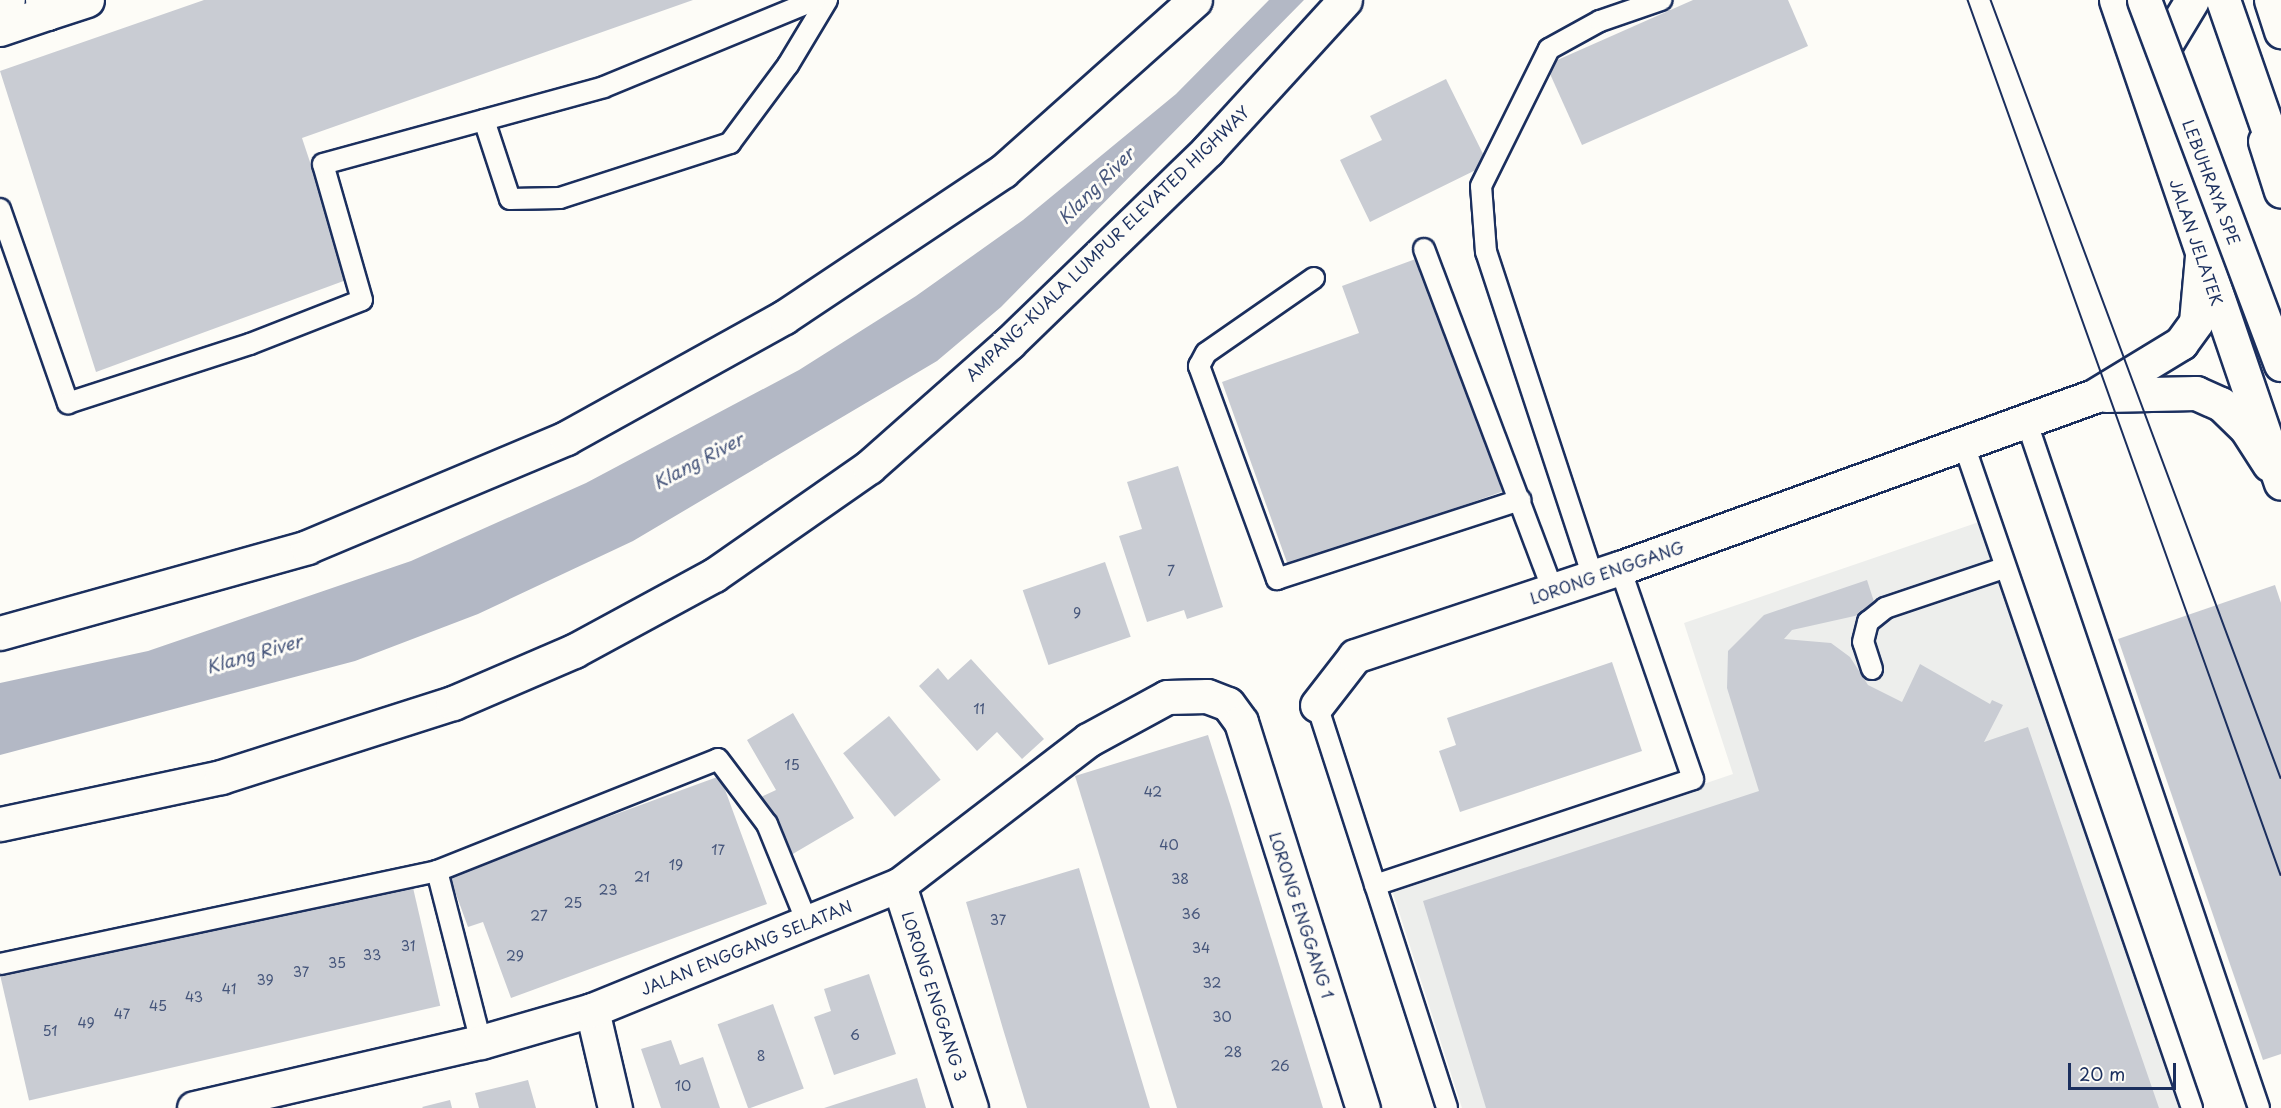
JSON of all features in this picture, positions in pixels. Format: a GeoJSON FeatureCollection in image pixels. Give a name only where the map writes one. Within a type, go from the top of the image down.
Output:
{"type":"FeatureCollection","features":[{"type":"Feature","properties":{"kind":"main road"},"geometry":{"type":"LineString","coordinates":[[0,2],[8,0]]}},
{"type":"Feature","properties":{"kind":"main road"},"geometry":{"type":"LineString","coordinates":[[0,29],[44,6],[87,0]]}},
{"type":"Feature","properties":{"kind":"main road"},"geometry":{"type":"LineString","coordinates":[[0,633],[307,547],[566,438],[784,317],[1003,171],[1195,0]]}},
{"type":"Feature","properties":{"kind":"main road","name":"AMPANG-KUALA LUMPUR ELEVATED HIGHWAY"},"geometry":{"type":"LineString","coordinates":[[0,824],[221,777],[453,703],[574,651],[714,575],[869,467],[1009,343],[1208,150],[1345,0]]}},
{"type":"Feature","properties":{"kind":"main road","name":"JALAN JELATEK"},"geometry":{"type":"LineString","coordinates":[[2116,0],[2150,108],[2281,483]]}},
{"type":"Feature","properties":{"kind":"main road","name":"LEBUHRAYA SPE"},"geometry":{"type":"LineString","coordinates":[[2144,0],[2281,364]]}},
{"type":"Feature","properties":{"kind":"main road"},"geometry":{"type":"LineString","coordinates":[[2150,108],[2159,56],[2192,0]]}},
{"type":"Feature","properties":{"kind":"main road"},"geometry":{"type":"LineString","coordinates":[[2221,0],[2281,167]]}},
{"type":"Feature","properties":{"kind":"main road"},"geometry":{"type":"LineString","coordinates":[[2221,0],[2281,191]]}},
{"type":"Feature","properties":{"kind":"main road"},"geometry":{"type":"LineString","coordinates":[[2232,0],[2281,148]]}},
{"type":"Feature","properties":{"kind":"main road"},"geometry":{"type":"LineString","coordinates":[[2271,0],[2281,31]]}},
{"type":"Feature","properties":{"kind":"main road","name":"LORONG ENGGANG"},"geometry":{"type":"LineString","coordinates":[[1317,705],[1354,656],[1606,573],[2027,423],[2094,396],[2181,343],[2196,322],[2202,254]]}},
{"type":"Feature","properties":{"kind":"main road","name":"LORONG ENGGANG"},"geometry":{"type":"LineString","coordinates":[[2094,396],[2161,390],[2204,396],[2246,428],[2281,483]]}},
{"type":"Feature","properties":{"kind":"main road","name":"JALAN ENGGANG SELATAN"},"geometry":{"type":"LineString","coordinates":[[194,1108],[260,1100],[481,1042],[592,1010],[899,885],[1089,740],[1167,697],[1207,696],[1228,704],[1241,722]]}},
{"type":"Feature","properties":{"kind":"main road","name":"LORONG ENGGANG 1"},"geometry":{"type":"LineString","coordinates":[[1241,722],[1364,1108]]}},
{"type":"Feature","properties":{"kind":"main road","name":"LORONG ENGGANG 3"},"geometry":{"type":"LineString","coordinates":[[899,885],[971,1108]]}},
{"type":"Feature","properties":{"kind":"main road"},"geometry":{"type":"LineString","coordinates":[[592,1010],[615,1108]]}},
{"type":"Feature","properties":{"kind":"lane"},"geometry":{"type":"LineString","coordinates":[[0,209],[68,403],[250,344],[362,300],[323,164],[604,87],[815,0]]}},
{"type":"Feature","properties":{"kind":"lane"},"geometry":{"type":"LineString","coordinates":[[484,120],[510,199],[560,198],[730,142],[788,65],[827,0]]}},
{"type":"Feature","properties":{"kind":"lane"},"geometry":{"type":"LineString","coordinates":[[1375,885],[1693,779],[1606,573],[1486,252],[1481,186],[1549,49],[1600,21],[1661,0]]}},
{"type":"Feature","properties":{"kind":"lane"},"geometry":{"type":"LineString","coordinates":[[1424,249],[1520,500],[1552,591]]}},
{"type":"Feature","properties":{"kind":"lane"},"geometry":{"type":"LineString","coordinates":[[1314,278],[1206,353],[1199,366],[1277,579],[1520,500]]}},
{"type":"Feature","properties":{"kind":"lane"},"geometry":{"type":"LineString","coordinates":[[2027,423],[2259,1108]]}},
{"type":"Feature","properties":{"kind":"lane"},"geometry":{"type":"LineString","coordinates":[[1964,445],[2004,568],[2192,1108]]}},
{"type":"Feature","properties":{"kind":"lane"},"geometry":{"type":"LineString","coordinates":[[1872,669],[1863,642],[1868,622],[1885,608],[2004,568]]}},
{"type":"Feature","properties":{"kind":"lane","name":"LORONG ENGGANG"},"geometry":{"type":"LineString","coordinates":[[1317,705],[1447,1108]]}},
{"type":"Feature","properties":{"kind":"lane"},"geometry":{"type":"LineString","coordinates":[[0,964],[436,871],[718,759],[767,824],[807,922]]}},
{"type":"Feature","properties":{"kind":"lane"},"geometry":{"type":"LineString","coordinates":[[436,871],[481,1042]]}},
{"type":"Feature","properties":{"kind":"shaded area"},"geometry":{"type":"Polygon","coordinates":[[[1979,522],[2180,1108],[1462,1108],[1392,890],[1733,774],[1684,623],[1979,522]]]}},
{"type":"Feature","properties":{"kind":"water","name":"Klang River"},"geometry":{"type":"Polygon","coordinates":[[[1269,0],[1304,0],[1001,307],[937,361],[633,541],[478,614],[355,661],[0,755],[0,683],[148,651],[411,561],[586,483],[799,370],[916,296],[1023,220],[1176,94],[1269,0]]]}},
{"type":"Feature","properties":{"kind":"building"},"geometry":{"type":"Polygon","coordinates":[[[204,0],[693,0],[302,138],[349,279],[96,372],[0,71],[204,0]]]}},
{"type":"Feature","properties":{"kind":"building"},"geometry":{"type":"Polygon","coordinates":[[[1693,0],[1788,0],[1808,46],[1582,145],[1546,65],[1693,0]]]}},
{"type":"Feature","properties":{"kind":"building"},"geometry":{"type":"Polygon","coordinates":[[[1446,79],[1488,164],[1370,222],[1340,160],[1382,140],[1370,116],[1446,79]]]}},
{"type":"Feature","properties":{"kind":"building"},"geometry":{"type":"Polygon","coordinates":[[[1432,253],[1515,487],[1289,568],[1222,382],[1359,333],[1342,286],[1432,253]]]}},
{"type":"Feature","properties":{"kind":"building"},"geometry":{"type":"Polygon","coordinates":[[[1178,466],[1223,607],[1187,619],[1184,610],[1147,622],[1119,536],[1142,529],[1127,482],[1178,466]]]}},
{"type":"Feature","properties":{"kind":"building"},"geometry":{"type":"Polygon","coordinates":[[[1105,562],[1131,637],[1048,665],[1023,590],[1105,562]]]}},
{"type":"Feature","properties":{"kind":"building"},"geometry":{"type":"Polygon","coordinates":[[[1867,580],[1877,611],[1792,630],[1784,639],[1831,643],[1850,657],[1868,685],[1902,702],[1920,664],[1990,704],[1992,700],[2003,705],[1984,742],[2028,727],[2159,1108],[1486,1108],[1423,901],[1759,791],[1727,688],[1728,651],[1764,615],[1867,580]]]}},
{"type":"Feature","properties":{"kind":"building"},"geometry":{"type":"Polygon","coordinates":[[[2275,585],[2281,603],[2281,1054],[2263,1060],[2118,639],[2275,585]]]}},
{"type":"Feature","properties":{"kind":"building"},"geometry":{"type":"Polygon","coordinates":[[[971,659],[1044,739],[1022,759],[997,732],[977,751],[919,686],[938,668],[948,680],[971,659]]]}},
{"type":"Feature","properties":{"kind":"building"},"geometry":{"type":"Polygon","coordinates":[[[1612,662],[1642,751],[1460,812],[1439,751],[1456,745],[1447,718],[1612,662]]]}},
{"type":"Feature","properties":{"kind":"building"},"geometry":{"type":"Polygon","coordinates":[[[793,713],[854,818],[791,855],[759,798],[776,790],[747,740],[793,713]]]}},
{"type":"Feature","properties":{"kind":"building"},"geometry":{"type":"Polygon","coordinates":[[[889,716],[941,780],[895,817],[843,753],[889,716]]]}},
{"type":"Feature","properties":{"kind":"building"},"geometry":{"type":"Polygon","coordinates":[[[1208,735],[1323,1108],[1177,1108],[1075,776],[1208,735]]]}},
{"type":"Feature","properties":{"kind":"building"},"geometry":{"type":"Polygon","coordinates":[[[720,776],[767,904],[511,998],[483,922],[468,927],[449,875],[720,776]]]}},
{"type":"Feature","properties":{"kind":"building"},"geometry":{"type":"Polygon","coordinates":[[[1079,868],[1150,1108],[1027,1108],[1003,1029],[966,902],[1079,868]]]}},
{"type":"Feature","properties":{"kind":"building"},"geometry":{"type":"Polygon","coordinates":[[[411,879],[440,1006],[29,1101],[0,974],[411,879]]]}},
{"type":"Feature","properties":{"kind":"building"},"geometry":{"type":"Polygon","coordinates":[[[869,974],[896,1054],[834,1075],[814,1017],[831,1011],[824,989],[869,974]]]}},
{"type":"Feature","properties":{"kind":"building"},"geometry":{"type":"Polygon","coordinates":[[[773,1004],[804,1089],[748,1108],[718,1024],[773,1004]]]}},
{"type":"Feature","properties":{"kind":"building"},"geometry":{"type":"Polygon","coordinates":[[[671,1040],[680,1065],[703,1057],[720,1108],[661,1108],[641,1049],[671,1040]]]}},
{"type":"Feature","properties":{"kind":"building"},"geometry":{"type":"Polygon","coordinates":[[[917,1078],[926,1108],[824,1108],[917,1078]]]}},
{"type":"Feature","properties":{"kind":"building"},"geometry":{"type":"Polygon","coordinates":[[[528,1080],[536,1108],[479,1108],[475,1093],[528,1080]]]}},
{"type":"Feature","properties":{"kind":"building"},"geometry":{"type":"Polygon","coordinates":[[[450,1100],[452,1108],[422,1107],[450,1100]]]}},
{"type":"Feature","properties":{"kind":"tram line"},"geometry":{"type":"LineString","coordinates":[[1968,0],[2281,875]]}},
{"type":"Feature","properties":{"kind":"tram line"},"geometry":{"type":"LineString","coordinates":[[1991,0],[2281,778]]}}]}
